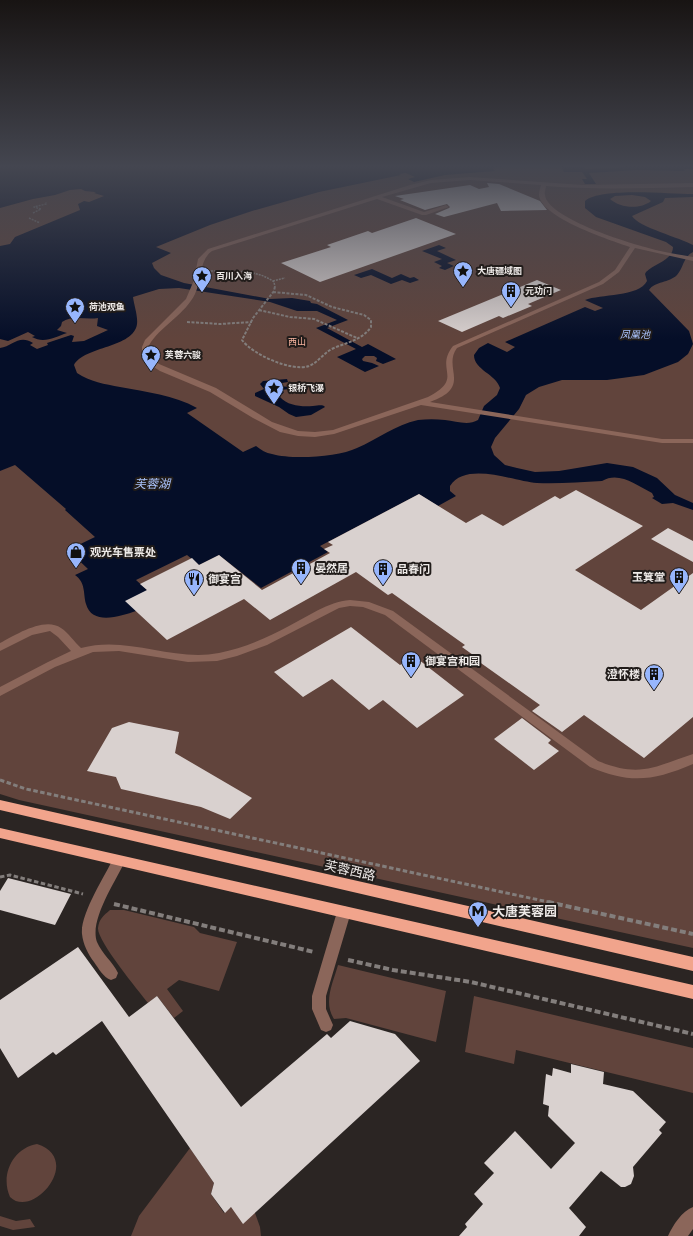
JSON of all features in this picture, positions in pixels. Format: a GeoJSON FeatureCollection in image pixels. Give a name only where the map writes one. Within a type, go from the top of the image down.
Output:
{"type":"FeatureCollection","features":[{"type":"Feature","properties":{"kind":"main road","name":"芙蓉西路"},"geometry":{"type":"LineString","coordinates":[[0,805],[693,964]]}},
{"type":"Feature","properties":{"kind":"main road"},"geometry":{"type":"LineString","coordinates":[[0,834],[693,992]]}},
{"type":"Feature","properties":{"kind":"street"},"geometry":{"type":"LineString","coordinates":[[292,224],[226,244],[207,252],[201,257],[198,278],[191,295],[180,310],[154,334],[146,346],[145,354],[152,364],[167,372],[213,390],[267,423],[286,432],[308,435],[334,432],[439,396],[449,388],[451,382],[450,355],[455,347],[607,280],[618,269],[633,246]]}},
{"type":"Feature","properties":{"kind":"street"},"geometry":{"type":"LineString","coordinates":[[576,224],[633,246],[693,258]]}},
{"type":"Feature","properties":{"kind":"street"},"geometry":{"type":"LineString","coordinates":[[421,402],[652,440],[682,442],[693,441]]}},
{"type":"Feature","properties":{"kind":"street"},"geometry":{"type":"LineString","coordinates":[[682,442],[693,447]]}},
{"type":"Feature","properties":{"kind":"street"},"geometry":{"type":"LineString","coordinates":[[0,692],[78,652],[104,647],[172,657],[217,657],[249,649],[336,606],[345,603],[362,603],[388,613],[594,764],[604,769],[625,775],[651,775],[693,759]]}},
{"type":"Feature","properties":{"kind":"street"},"geometry":{"type":"LineString","coordinates":[[0,647],[37,629],[48,627],[58,630],[78,652]]}},
{"type":"Feature","properties":{"kind":"street"},"geometry":{"type":"LineString","coordinates":[[111,973],[90,942],[88,924],[119,861]]}},
{"type":"Feature","properties":{"kind":"street"},"geometry":{"type":"LineString","coordinates":[[326,1025],[319,1009],[319,996],[344,912]]}},
{"type":"Feature","properties":{"kind":"street"},"geometry":{"type":"LineString","coordinates":[[677,1236],[693,1215]]}},
{"type":"Feature","properties":{"kind":"path"},"geometry":{"type":"LineString","coordinates":[[209,271],[246,272],[273,281],[285,278]]}},
{"type":"Feature","properties":{"kind":"path"},"geometry":{"type":"LineString","coordinates":[[273,281],[276,286],[275,290],[259,310],[243,337],[242,342],[264,356],[290,366],[302,368],[311,366],[328,350],[357,339],[366,334],[371,327],[372,322],[367,317],[336,308],[305,294],[273,292]]}},
{"type":"Feature","properties":{"kind":"path"},"geometry":{"type":"LineString","coordinates":[[259,310],[286,316],[314,319],[357,339]]}},
{"type":"Feature","properties":{"kind":"path"},"geometry":{"type":"LineString","coordinates":[[167,323],[252,322]]}},
{"type":"Feature","properties":{"kind":"path"},"geometry":{"type":"LineString","coordinates":[[0,780],[26,789],[693,934]]}},
{"type":"Feature","properties":{"kind":"green space","name":"大唐芙蓉园"},"geometry":{"type":"Polygon","coordinates":[[[0,224],[693,224],[693,948],[19,800],[0,794],[0,224]]]}},
{"type":"Feature","properties":{"kind":"green space"},"geometry":{"type":"Polygon","coordinates":[[[110,910],[124,910],[194,927],[200,933],[237,942],[219,991],[179,980],[167,989],[183,1011],[174,1018],[157,996],[148,1003],[111,954],[99,934],[99,922],[110,910]]]}},
{"type":"Feature","properties":{"kind":"green space"},"geometry":{"type":"Polygon","coordinates":[[[338,965],[446,991],[436,1042],[346,1018],[334,1019],[329,1006],[329,999],[338,965]]]}},
{"type":"Feature","properties":{"kind":"green space"},"geometry":{"type":"Polygon","coordinates":[[[474,996],[693,1048],[693,1093],[516,1050],[514,1064],[465,1052],[474,996]]]}},
{"type":"Feature","properties":{"kind":"green space"},"geometry":{"type":"Polygon","coordinates":[[[37,1144],[50,1152],[56,1162],[55,1173],[50,1185],[41,1194],[31,1201],[20,1202],[10,1197],[7,1189],[8,1172],[15,1157],[21,1151],[37,1144]]]}},
{"type":"Feature","properties":{"kind":"green space"},"geometry":{"type":"Polygon","coordinates":[[[190,1148],[214,1183],[211,1194],[224,1213],[231,1207],[255,1213],[260,1227],[261,1236],[131,1236],[139,1216],[190,1148]]]}},
{"type":"Feature","properties":{"kind":"green space"},"geometry":{"type":"Polygon","coordinates":[[[0,1216],[16,1221],[30,1219],[35,1227],[13,1230],[0,1226],[0,1216]]]}},
{"type":"Feature","properties":{"kind":"water","name":"芙蓉湖"},"geometry":{"type":"Polygon","coordinates":[[[47,224],[214,224],[156,247],[171,253],[152,263],[154,268],[161,275],[184,283],[270,299],[292,298],[310,301],[311,303],[317,304],[348,320],[327,328],[362,347],[368,344],[396,359],[383,364],[376,361],[377,358],[374,356],[365,356],[362,359],[363,361],[379,366],[365,372],[337,357],[356,349],[316,328],[337,320],[317,311],[297,311],[270,302],[179,288],[159,289],[133,297],[137,321],[134,332],[118,343],[88,354],[79,359],[74,365],[77,373],[92,381],[150,392],[179,400],[197,408],[187,413],[243,452],[256,446],[270,454],[291,457],[315,457],[339,454],[349,451],[402,425],[418,420],[438,419],[470,423],[478,420],[484,406],[497,395],[500,388],[498,383],[478,365],[475,360],[474,355],[479,348],[488,343],[507,352],[515,347],[505,342],[585,307],[595,311],[603,308],[585,300],[628,292],[643,286],[647,281],[645,274],[646,272],[667,259],[673,247],[666,242],[615,224],[642,224],[693,245],[693,252],[685,259],[677,275],[674,278],[655,285],[649,290],[689,331],[693,344],[688,354],[678,362],[644,375],[607,380],[562,380],[539,387],[526,395],[519,409],[495,438],[491,447],[494,455],[505,465],[535,472],[559,471],[607,463],[633,467],[657,478],[675,495],[693,503],[693,510],[673,503],[662,504],[652,498],[654,497],[652,493],[621,478],[608,478],[602,481],[537,483],[490,474],[467,475],[457,479],[450,486],[450,491],[456,496],[438,506],[419,494],[320,546],[328,552],[261,588],[219,555],[199,565],[187,555],[136,580],[147,590],[136,611],[108,618],[94,615],[89,611],[86,604],[83,585],[79,578],[75,575],[88,569],[68,550],[95,537],[65,510],[66,509],[15,465],[0,471],[0,348],[16,341],[24,340],[33,343],[30,345],[37,349],[48,345],[47,343],[71,335],[74,336],[72,342],[84,341],[108,330],[97,326],[98,318],[75,318],[62,322],[61,326],[57,330],[67,333],[50,339],[36,339],[32,337],[35,336],[28,332],[8,341],[0,339],[0,246],[10,244],[15,237],[47,224]]]}},
{"type":"Feature","properties":{"kind":"water"},"geometry":{"type":"Polygon","coordinates":[[[439,245],[446,248],[437,251],[456,260],[447,263],[454,266],[445,270],[439,268],[442,266],[434,262],[442,259],[422,251],[439,245]]]}},
{"type":"Feature","properties":{"kind":"water"},"geometry":{"type":"Polygon","coordinates":[[[372,269],[392,278],[401,274],[410,278],[414,277],[419,280],[410,283],[402,280],[391,284],[371,275],[361,278],[354,275],[372,269]]]}},
{"type":"Feature","properties":{"kind":"water"},"geometry":{"type":"Polygon","coordinates":[[[287,379],[288,382],[276,384],[278,386],[290,387],[289,389],[281,390],[284,392],[280,397],[283,400],[295,405],[321,405],[325,407],[311,415],[296,417],[255,396],[255,393],[264,389],[260,384],[263,381],[287,379]]]}},
{"type":"Feature","properties":{"kind":"building"},"geometry":{"type":"Polygon","coordinates":[[[399,224],[430,224],[456,234],[320,282],[281,263],[331,247],[327,245],[368,231],[372,233],[399,224]]]}},
{"type":"Feature","properties":{"kind":"building"},"geometry":{"type":"Polygon","coordinates":[[[537,280],[561,290],[528,304],[532,306],[503,318],[499,316],[462,332],[438,321],[537,280]]]}},
{"type":"Feature","properties":{"kind":"building"},"geometry":{"type":"Polygon","coordinates":[[[576,490],[643,526],[575,570],[641,610],[693,573],[693,717],[644,758],[584,715],[562,732],[532,711],[540,705],[478,661],[480,660],[462,647],[465,645],[392,593],[388,595],[356,572],[270,620],[244,599],[167,640],[125,601],[147,590],[140,584],[192,558],[199,565],[219,555],[262,590],[330,553],[324,549],[333,545],[328,542],[419,494],[466,523],[482,514],[503,526],[555,496],[560,499],[576,490]]]}},
{"type":"Feature","properties":{"kind":"building"},"geometry":{"type":"Polygon","coordinates":[[[668,528],[693,541],[693,562],[651,539],[668,528]]]}},
{"type":"Feature","properties":{"kind":"building","name":"御宴宫和园"},"geometry":{"type":"Polygon","coordinates":[[[351,627],[400,665],[414,656],[464,695],[417,728],[383,700],[369,710],[332,679],[303,697],[274,672],[351,627]]]}},
{"type":"Feature","properties":{"kind":"building"},"geometry":{"type":"Polygon","coordinates":[[[522,718],[551,740],[548,743],[559,751],[534,770],[494,739],[522,718]]]}},
{"type":"Feature","properties":{"kind":"building"},"geometry":{"type":"Polygon","coordinates":[[[129,722],[179,732],[175,753],[252,798],[230,819],[201,807],[121,789],[116,777],[87,771],[112,728],[129,722]]]}},
{"type":"Feature","properties":{"kind":"building"},"geometry":{"type":"Polygon","coordinates":[[[8,878],[71,894],[55,925],[0,910],[0,891],[8,878]]]}},
{"type":"Feature","properties":{"kind":"building"},"geometry":{"type":"Polygon","coordinates":[[[78,947],[129,1017],[157,996],[241,1107],[327,1034],[331,1038],[350,1021],[395,1034],[420,1061],[243,1224],[231,1207],[225,1213],[211,1194],[214,1183],[102,1021],[56,1055],[53,1052],[18,1078],[0,1048],[0,1000],[78,947]]]}},
{"type":"Feature","properties":{"kind":"building"},"geometry":{"type":"Polygon","coordinates":[[[571,1064],[604,1072],[603,1084],[633,1091],[666,1122],[659,1130],[662,1133],[633,1167],[634,1176],[631,1184],[621,1187],[601,1171],[569,1208],[586,1227],[579,1236],[459,1236],[467,1227],[465,1224],[483,1204],[474,1194],[494,1173],[484,1163],[515,1131],[551,1169],[575,1143],[548,1116],[549,1106],[543,1104],[546,1074],[552,1076],[553,1068],[571,1073],[571,1064]]]}},
{"type":"Feature","properties":{"kind":"place","name":"大唐疆域图"},"geometry":{"type":"Point","coordinates":[463,288]}},
{"type":"Feature","properties":{"kind":"place","name":"百川入海"},"geometry":{"type":"Point","coordinates":[202,293]}},
{"type":"Feature","properties":{"kind":"place","name":"元功门"},"geometry":{"type":"Point","coordinates":[511,308]}},
{"type":"Feature","properties":{"kind":"place","name":"荷池观鱼"},"geometry":{"type":"Point","coordinates":[75,324]}},
{"type":"Feature","properties":{"kind":"place","name":"芙蓉六骏"},"geometry":{"type":"Point","coordinates":[151,372]}},
{"type":"Feature","properties":{"kind":"place","name":"银桥飞瀑"},"geometry":{"type":"Point","coordinates":[274,405]}},
{"type":"Feature","properties":{"kind":"place","name":"观光车售票处"},"geometry":{"type":"Point","coordinates":[76,569]}},
{"type":"Feature","properties":{"kind":"place","name":"晏然居"},"geometry":{"type":"Point","coordinates":[301,585]}},
{"type":"Feature","properties":{"kind":"place","name":"品春门"},"geometry":{"type":"Point","coordinates":[383,586]}},
{"type":"Feature","properties":{"kind":"place","name":"玉箕堂"},"geometry":{"type":"Point","coordinates":[679,594]}},
{"type":"Feature","properties":{"kind":"place","name":"御宴宫"},"geometry":{"type":"Point","coordinates":[194,596]}},
{"type":"Feature","properties":{"kind":"place","name":"御宴宫和园"},"geometry":{"type":"Point","coordinates":[411,678]}},
{"type":"Feature","properties":{"kind":"place","name":"澄怀楼"},"geometry":{"type":"Point","coordinates":[654,691]}},
{"type":"Feature","properties":{"kind":"place","name":"大唐芙蓉园"},"geometry":{"type":"Point","coordinates":[478,928]}},
{"type":"Feature","properties":{"kind":"water label","name":"凤凰池"},"geometry":{"type":"Point","coordinates":[635,334]}},
{"type":"Feature","properties":{"kind":"park label","name":"西山"},"geometry":{"type":"Point","coordinates":[297,342]}}]}
